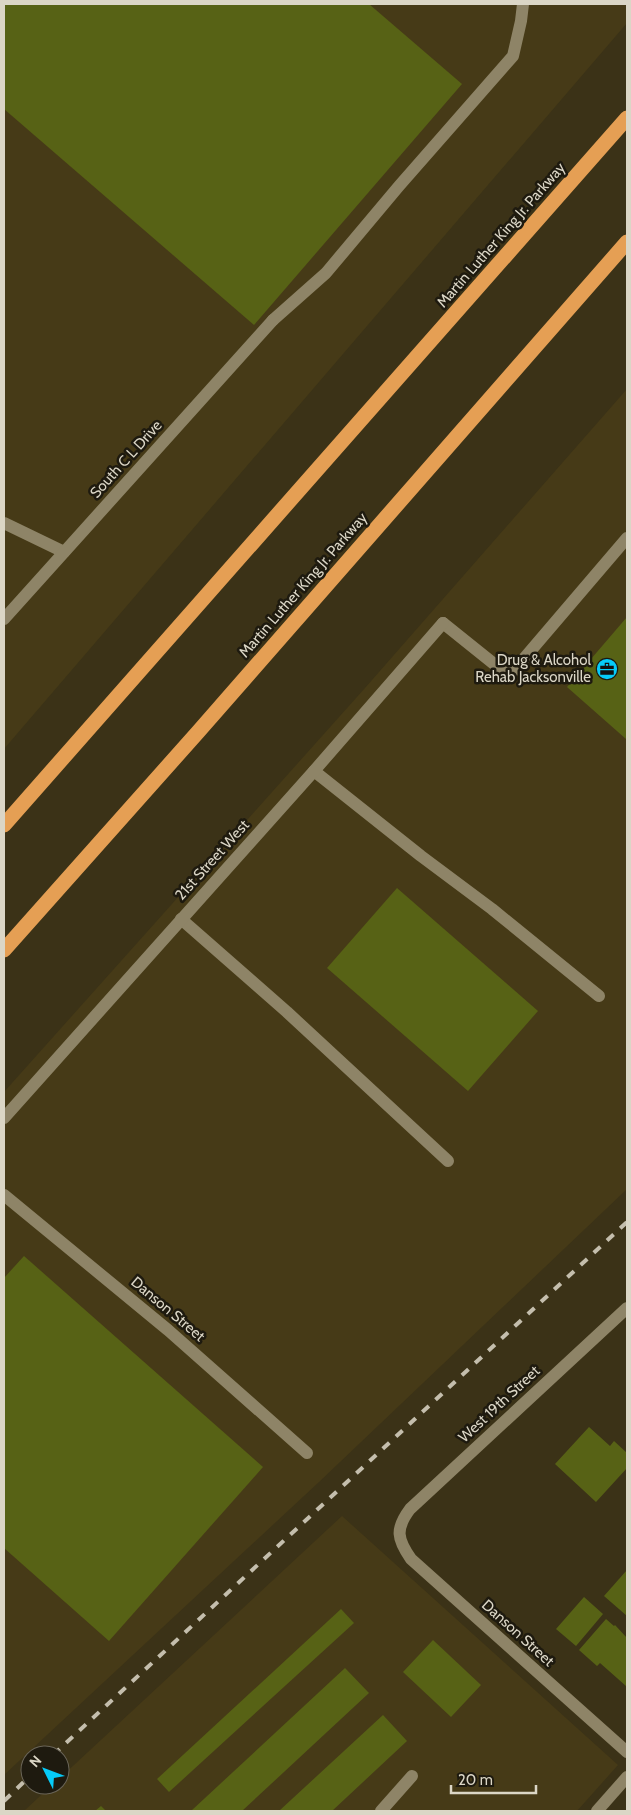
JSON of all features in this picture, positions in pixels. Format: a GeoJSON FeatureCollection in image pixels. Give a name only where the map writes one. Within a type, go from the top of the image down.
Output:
{"type":"FeatureCollection","features":[{"type":"Feature","properties":{"kind":"highway","name":"Martin Luther King Jr. Parkway"},"geometry":{"type":"LineString","coordinates":[[4,824],[627,118]]}},
{"type":"Feature","properties":{"kind":"highway","name":"Martin Luther King Jr. Parkway"},"geometry":{"type":"LineString","coordinates":[[4,950],[627,242]]}},
{"type":"Feature","properties":{"kind":"street","name":"South C L Drive"},"geometry":{"type":"LineString","coordinates":[[4,620],[273,320],[326,273],[513,56],[523,4]]}},
{"type":"Feature","properties":{"kind":"street"},"geometry":{"type":"LineString","coordinates":[[4,523],[64,552]]}},
{"type":"Feature","properties":{"kind":"street","name":"21st Street West"},"geometry":{"type":"LineString","coordinates":[[4,1118],[444,623],[509,676],[627,538]]}},
{"type":"Feature","properties":{"kind":"street"},"geometry":{"type":"LineString","coordinates":[[314,771],[421,856],[492,909],[599,996]]}},
{"type":"Feature","properties":{"kind":"street"},"geometry":{"type":"LineString","coordinates":[[182,919],[287,1012],[448,1161]]}},
{"type":"Feature","properties":{"kind":"street","name":"Danson Street"},"geometry":{"type":"LineString","coordinates":[[4,1195],[168,1330],[307,1453]]}},
{"type":"Feature","properties":{"kind":"street","name":"West 19th Street"},"geometry":{"type":"LineString","coordinates":[[399,1529],[410,1509],[627,1308]]}},
{"type":"Feature","properties":{"kind":"street","name":"Danson Street"},"geometry":{"type":"LineString","coordinates":[[399,1529],[401,1544],[411,1559],[627,1752]]}},
{"type":"Feature","properties":{"kind":"street"},"geometry":{"type":"LineString","coordinates":[[381,1811],[412,1776]]}},
{"type":"Feature","properties":{"kind":"street"},"geometry":{"type":"LineString","coordinates":[[597,1811],[627,1777]]}},
{"type":"Feature","properties":{"kind":"shaded area"},"geometry":{"type":"Polygon","coordinates":[[[4,4],[627,4],[627,23],[4,749],[4,4]]]}},
{"type":"Feature","properties":{"kind":"shaded area"},"geometry":{"type":"Polygon","coordinates":[[[627,389],[627,1189],[319,1482],[36,1745],[20,1745],[20,1760],[4,1775],[4,1092],[365,688],[627,389]]]}},
{"type":"Feature","properties":{"kind":"shaded area"},"geometry":{"type":"Polygon","coordinates":[[[342,1516],[618,1765],[577,1811],[24,1811],[41,1795],[70,1795],[70,1769],[342,1516]]]}},
{"type":"Feature","properties":{"kind":"building"},"geometry":{"type":"Polygon","coordinates":[[[4,4],[369,4],[462,84],[254,325],[4,109],[4,4]]]}},
{"type":"Feature","properties":{"kind":"building"},"geometry":{"type":"Polygon","coordinates":[[[627,617],[627,737],[626,739],[567,687],[627,617]]]}},
{"type":"Feature","properties":{"kind":"building"},"geometry":{"type":"Polygon","coordinates":[[[397,888],[538,1011],[468,1091],[327,968],[397,888]]]}},
{"type":"Feature","properties":{"kind":"building"},"geometry":{"type":"Polygon","coordinates":[[[24,1256],[263,1467],[109,1641],[4,1548],[4,1278],[24,1256]]]}},
{"type":"Feature","properties":{"kind":"building"},"geometry":{"type":"Polygon","coordinates":[[[589,1427],[610,1446],[614,1441],[627,1453],[627,1468],[596,1502],[555,1464],[589,1427]]]}},
{"type":"Feature","properties":{"kind":"building"},"geometry":{"type":"Polygon","coordinates":[[[627,1570],[627,1616],[604,1596],[627,1570]]]}},
{"type":"Feature","properties":{"kind":"building"},"geometry":{"type":"Polygon","coordinates":[[[584,1597],[603,1614],[576,1646],[556,1629],[584,1597]]]}},
{"type":"Feature","properties":{"kind":"building"},"geometry":{"type":"Polygon","coordinates":[[[341,1609],[354,1623],[169,1792],[157,1779],[341,1609]]]}},
{"type":"Feature","properties":{"kind":"building"},"geometry":{"type":"Polygon","coordinates":[[[606,1619],[615,1625],[627,1638],[626,1686],[600,1663],[597,1666],[579,1650],[606,1619]]]}},
{"type":"Feature","properties":{"kind":"building"},"geometry":{"type":"Polygon","coordinates":[[[433,1640],[481,1685],[451,1717],[403,1672],[433,1640]]]}},
{"type":"Feature","properties":{"kind":"building"},"geometry":{"type":"Polygon","coordinates":[[[345,1668],[369,1693],[242,1811],[191,1811],[345,1668]]]}},
{"type":"Feature","properties":{"kind":"building"},"geometry":{"type":"Polygon","coordinates":[[[383,1715],[407,1741],[332,1811],[279,1811],[383,1715]]]}},
{"type":"Feature","properties":{"kind":"building"},"geometry":{"type":"Polygon","coordinates":[[[101,1806],[106,1811],[95,1811],[101,1806]]]}},
{"type":"Feature","properties":{"kind":"railway"},"geometry":{"type":"LineString","coordinates":[[64,1745],[627,1222]]}},
{"type":"Feature","properties":{"kind":"railway"},"geometry":{"type":"LineString","coordinates":[[4,1801],[20,1786]]}},
{"type":"Feature","properties":{"kind":"place","name":"Drug & Alcohol Rehab Jacksonville"},"geometry":{"type":"Point","coordinates":[607,669]}}]}
